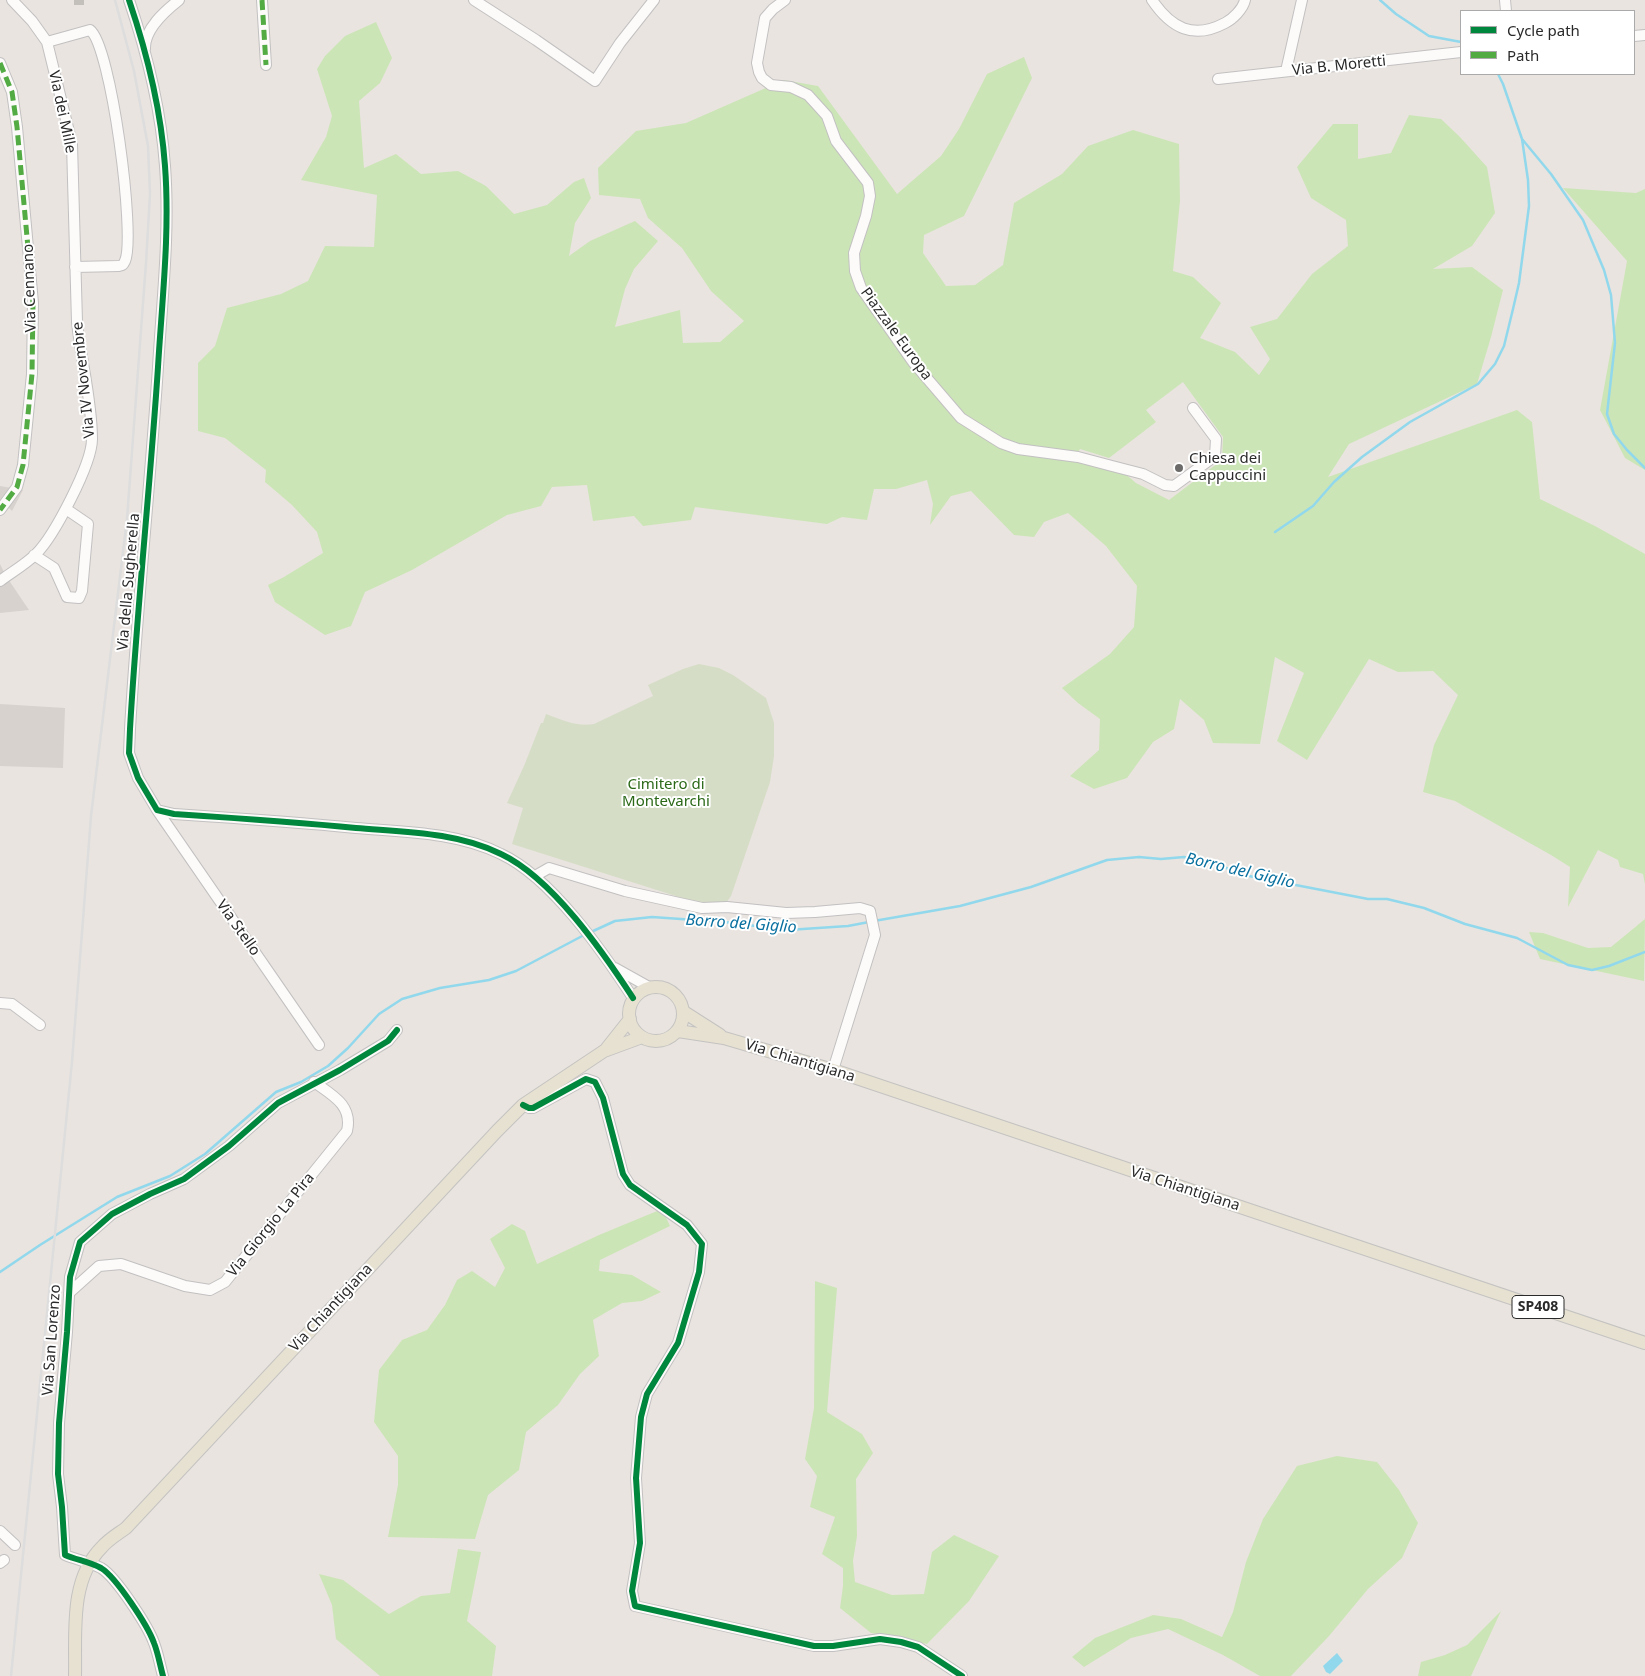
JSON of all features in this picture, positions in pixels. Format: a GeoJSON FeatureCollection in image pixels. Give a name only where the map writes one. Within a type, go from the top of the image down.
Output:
{"type":"FeatureCollection","features":[{"type":"Feature","properties":{"kind":"main road","name":"Via Chiantigiana"},"geometry":{"type":"LineString","coordinates":[[649,987],[665,988],[672,991],[682,1004],[684,1012],[724,1038]]}},
{"type":"Feature","properties":{"kind":"main road"},"geometry":{"type":"LineString","coordinates":[[634,998],[649,987]]}},
{"type":"Feature","properties":{"kind":"main road","name":"Via Chiantigiana"},"geometry":{"type":"LineString","coordinates":[[75,1676],[78,1589],[90,1562],[102,1546],[126,1528],[523,1105],[604,1051],[630,1019],[629,1012],[634,998]]}},
{"type":"Feature","properties":{"kind":"main road"},"geometry":{"type":"LineString","coordinates":[[678,1031],[684,1019],[684,1012]]}},
{"type":"Feature","properties":{"kind":"main road"},"geometry":{"type":"LineString","coordinates":[[630,1019],[632,1026],[642,1037]]}},
{"type":"Feature","properties":{"kind":"main road","name":"Via Chiantigiana"},"geometry":{"type":"LineString","coordinates":[[604,1051],[642,1037],[649,1040],[665,1040],[678,1031],[724,1038],[832,1070],[1645,1343]]}},
{"type":"Feature","properties":{"kind":"street","name":"Via dei Mille"},"geometry":{"type":"LineString","coordinates":[[12,0],[32,21],[47,42],[72,144],[75,267]]}},
{"type":"Feature","properties":{"kind":"street","name":"Via della Sugherella"},"geometry":{"type":"LineString","coordinates":[[146,56],[145,42],[150,31],[159,18],[179,0]]}},
{"type":"Feature","properties":{"kind":"street"},"geometry":{"type":"LineString","coordinates":[[262,0],[266,65]]}},
{"type":"Feature","properties":{"kind":"street"},"geometry":{"type":"LineString","coordinates":[[474,0],[536,40],[594,82],[620,43],[653,0]]}},
{"type":"Feature","properties":{"kind":"street","name":"Piazzale Europa"},"geometry":{"type":"LineString","coordinates":[[785,0],[765,18],[757,64],[759,72],[762,78],[771,86],[791,87],[808,95],[826,116],[836,141],[864,176],[868,184],[870,196],[866,216],[854,253],[855,271],[861,288],[913,362],[961,418],[1001,443],[1018,449],[1078,457],[1143,474],[1165,485],[1174,486],[1215,456],[1216,439],[1193,408]]}},
{"type":"Feature","properties":{"kind":"street"},"geometry":{"type":"LineString","coordinates":[[1152,0],[1161,14],[1178,27],[1196,32],[1214,29],[1229,21],[1244,5],[1244,0]]}},
{"type":"Feature","properties":{"kind":"street"},"geometry":{"type":"LineString","coordinates":[[1286,71],[1302,0]]}},
{"type":"Feature","properties":{"kind":"street"},"geometry":{"type":"LineString","coordinates":[[131,5],[138,18],[143,21],[159,18]]}},
{"type":"Feature","properties":{"kind":"street","name":"Via della Sugherella"},"geometry":{"type":"LineString","coordinates":[[131,5],[146,56],[165,165],[166,257],[129,753],[138,778],[157,810]]}},
{"type":"Feature","properties":{"kind":"street"},"geometry":{"type":"LineString","coordinates":[[47,42],[90,30],[94,33],[102,53],[116,117],[125,200],[127,245],[125,260],[119,266],[75,267]]}},
{"type":"Feature","properties":{"kind":"street","name":"Via B. Moretti"},"geometry":{"type":"LineString","coordinates":[[1218,79],[1460,52]]}},
{"type":"Feature","properties":{"kind":"street","name":"Via Cennano"},"geometry":{"type":"LineString","coordinates":[[0,63],[12,92],[18,127],[33,303],[32,374],[23,465],[17,487],[0,510]]}},
{"type":"Feature","properties":{"kind":"street","name":"Via IV Novembre"},"geometry":{"type":"LineString","coordinates":[[0,581],[34,555],[66,508],[90,453],[92,440],[91,415],[80,348],[75,267]]}},
{"type":"Feature","properties":{"kind":"street"},"geometry":{"type":"LineString","coordinates":[[34,555],[54,568],[67,597],[79,598],[82,591],[88,524],[66,508]]}},
{"type":"Feature","properties":{"kind":"street"},"geometry":{"type":"LineString","coordinates":[[157,810],[174,814],[424,834],[467,842],[502,854],[535,876],[595,944],[634,998]]}},
{"type":"Feature","properties":{"kind":"street","name":"Via Stello"},"geometry":{"type":"LineString","coordinates":[[157,810],[319,1045]]}},
{"type":"Feature","properties":{"kind":"street"},"geometry":{"type":"LineString","coordinates":[[535,876],[549,868],[625,891],[702,908],[727,907],[786,913],[860,908],[870,911],[875,935],[832,1070]]}},
{"type":"Feature","properties":{"kind":"street"},"geometry":{"type":"LineString","coordinates":[[613,967],[649,987]]}},
{"type":"Feature","properties":{"kind":"street"},"geometry":{"type":"LineString","coordinates":[[0,1003],[12,1004],[40,1025]]}},
{"type":"Feature","properties":{"kind":"street","name":"Via San Lorenzo"},"geometry":{"type":"LineString","coordinates":[[90,1562],[65,1555],[58,1474],[59,1424],[70,1277],[80,1242],[112,1214],[184,1179],[229,1146],[278,1103],[314,1082],[340,1070],[388,1040],[397,1030]]}},
{"type":"Feature","properties":{"kind":"street"},"geometry":{"type":"LineString","coordinates":[[523,1105],[533,1108],[586,1080],[594,1082],[603,1098],[623,1174],[630,1185],[687,1225],[702,1244],[699,1272],[678,1343],[647,1394],[641,1418],[636,1478],[640,1543],[632,1591],[635,1606],[814,1646],[833,1646],[880,1639],[901,1642],[918,1648],[962,1676]]}},
{"type":"Feature","properties":{"kind":"street","name":"Via Giorgio La Pira"},"geometry":{"type":"LineString","coordinates":[[69,1293],[99,1266],[121,1264],[185,1286],[210,1290],[224,1282],[348,1131],[350,1122],[342,1102],[314,1082]]}},
{"type":"Feature","properties":{"kind":"street"},"geometry":{"type":"LineString","coordinates":[[0,1531],[15,1545]]}},
{"type":"Feature","properties":{"kind":"street"},"geometry":{"type":"LineString","coordinates":[[90,1562],[103,1569],[113,1579],[137,1612],[154,1642],[163,1676]]}},
{"type":"Feature","properties":{"kind":"green space"},"geometry":{"type":"Polygon","coordinates":[[[376,22],[392,58],[380,83],[359,101],[364,168],[396,154],[421,174],[458,171],[486,186],[514,214],[547,205],[574,182],[584,178],[591,198],[575,223],[569,256],[590,241],[635,221],[658,241],[634,269],[625,289],[615,327],[680,310],[683,343],[720,342],[744,321],[711,291],[682,248],[648,218],[640,199],[599,195],[598,168],[636,131],[686,123],[784,80],[818,86],[897,194],[941,156],[959,129],[987,74],[1024,57],[1032,78],[964,216],[924,235],[923,253],[946,286],[975,285],[1003,265],[1014,203],[1062,174],[1088,146],[1133,130],[1179,144],[1180,201],[1173,271],[1193,277],[1221,303],[1200,338],[1235,352],[1259,375],[1270,359],[1250,327],[1277,319],[1312,274],[1348,246],[1346,220],[1311,198],[1297,167],[1333,124],[1358,124],[1358,159],[1391,153],[1409,115],[1441,119],[1487,167],[1495,213],[1472,246],[1433,269],[1472,267],[1503,290],[1477,384],[1349,444],[1328,477],[1517,410],[1532,422],[1540,499],[1595,526],[1645,554],[1645,884],[1643,874],[1620,867],[1618,860],[1598,850],[1568,907],[1570,867],[1455,801],[1423,792],[1434,745],[1458,695],[1433,671],[1398,672],[1369,659],[1307,760],[1277,741],[1304,673],[1275,657],[1260,744],[1213,743],[1204,720],[1180,699],[1174,729],[1153,742],[1127,778],[1094,789],[1070,776],[1099,750],[1100,719],[1078,703],[1062,688],[1110,654],[1134,627],[1137,586],[1106,546],[1068,513],[1044,522],[1034,537],[1014,535],[971,491],[951,496],[930,525],[933,504],[927,480],[896,489],[874,489],[867,520],[842,517],[827,524],[695,507],[691,520],[643,526],[634,516],[593,521],[587,485],[552,487],[541,506],[507,515],[412,570],[365,592],[351,626],[325,635],[275,602],[268,585],[323,553],[317,532],[292,505],[265,482],[266,470],[225,438],[198,431],[198,363],[215,346],[227,308],[281,294],[308,281],[325,246],[374,247],[377,195],[301,180],[326,137],[332,116],[317,69],[325,56],[345,36],[376,22]],[[1183,382],[1146,410],[1156,422],[1109,458],[1080,449],[1074,460],[1122,471],[1136,483],[1169,500],[1222,460],[1223,437],[1183,382]]]}},
{"type":"Feature","properties":{"kind":"green space"},"geometry":{"type":"Polygon","coordinates":[[[1563,188],[1636,193],[1645,189],[1645,470],[1625,458],[1600,410],[1627,261],[1563,188]]]}},
{"type":"Feature","properties":{"kind":"green space","name":"Cimitero di Montevarchi"},"geometry":{"type":"Polygon","coordinates":[[[699,664],[719,668],[733,675],[766,698],[774,723],[774,756],[770,782],[731,896],[726,903],[701,904],[512,844],[523,808],[507,803],[546,714],[576,724],[594,724],[653,696],[648,685],[699,664]]]}},
{"type":"Feature","properties":{"kind":"green space"},"geometry":{"type":"Polygon","coordinates":[[[1645,919],[1644,981],[1540,959],[1529,932],[1543,933],[1588,948],[1611,947],[1645,919]]]}},
{"type":"Feature","properties":{"kind":"green space"},"geometry":{"type":"Polygon","coordinates":[[[662,1209],[670,1226],[600,1260],[599,1271],[632,1275],[661,1292],[642,1301],[622,1303],[593,1320],[599,1356],[580,1374],[558,1405],[526,1432],[519,1470],[488,1495],[475,1539],[388,1537],[398,1485],[398,1456],[374,1422],[379,1370],[402,1340],[427,1330],[445,1305],[457,1280],[472,1271],[495,1287],[505,1268],[490,1239],[512,1224],[525,1231],[537,1264],[599,1235],[662,1209]]]}},
{"type":"Feature","properties":{"kind":"green space"},"geometry":{"type":"Polygon","coordinates":[[[815,1281],[837,1288],[827,1412],[862,1434],[873,1453],[856,1479],[857,1536],[853,1561],[855,1582],[892,1595],[924,1594],[932,1552],[954,1535],[999,1556],[969,1601],[927,1644],[871,1633],[840,1608],[843,1568],[822,1554],[835,1517],[810,1507],[817,1476],[805,1459],[814,1408],[815,1281]]]}},
{"type":"Feature","properties":{"kind":"green space"},"geometry":{"type":"Polygon","coordinates":[[[1337,1456],[1377,1462],[1399,1490],[1418,1523],[1402,1558],[1368,1589],[1329,1636],[1291,1676],[1260,1676],[1223,1655],[1168,1629],[1131,1638],[1084,1667],[1072,1657],[1095,1638],[1153,1615],[1181,1619],[1222,1637],[1233,1612],[1246,1562],[1263,1519],[1297,1466],[1337,1456]]]}},
{"type":"Feature","properties":{"kind":"green space"},"geometry":{"type":"Polygon","coordinates":[[[458,1549],[481,1552],[467,1621],[496,1646],[492,1676],[380,1676],[336,1639],[332,1605],[319,1574],[343,1580],[389,1614],[421,1596],[450,1593],[458,1549]]]}},
{"type":"Feature","properties":{"kind":"green space"},"geometry":{"type":"Polygon","coordinates":[[[1501,1611],[1471,1676],[1418,1676],[1421,1662],[1445,1655],[1467,1645],[1501,1611]]]}},
{"type":"Feature","properties":{"kind":"shaded area"},"geometry":{"type":"Polygon","coordinates":[[[0,486],[23,490],[12,511],[8,507],[0,514],[0,486]]]}},
{"type":"Feature","properties":{"kind":"shaded area"},"geometry":{"type":"Polygon","coordinates":[[[0,564],[6,576],[29,610],[0,613],[0,564]]]}},
{"type":"Feature","properties":{"kind":"shaded area"},"geometry":{"type":"Polygon","coordinates":[[[0,704],[65,708],[63,768],[0,766],[0,704]]]}},
{"type":"Feature","properties":{"kind":"water"},"geometry":{"type":"Polygon","coordinates":[[[1337,1653],[1343,1661],[1330,1674],[1326,1672],[1323,1666],[1337,1653]]]}},
{"type":"Feature","properties":{"kind":"waterway"},"geometry":{"type":"LineString","coordinates":[[1380,0],[1396,14],[1429,36],[1460,42]]}},
{"type":"Feature","properties":{"kind":"waterway"},"geometry":{"type":"LineString","coordinates":[[1498,75],[1522,139],[1551,174],[1583,220],[1604,270],[1611,295],[1615,343],[1607,414],[1614,434],[1645,468]]}},
{"type":"Feature","properties":{"kind":"waterway"},"geometry":{"type":"LineString","coordinates":[[1275,532],[1313,506],[1334,482],[1362,457],[1410,422],[1478,384],[1495,364],[1504,346],[1519,283],[1529,206],[1528,180],[1522,139]]}},
{"type":"Feature","properties":{"kind":"waterway","name":"Borro del Giglio"},"geometry":{"type":"LineString","coordinates":[[874,921],[960,906],[1031,887],[1107,860],[1139,857],[1161,859],[1184,857],[1212,863],[1249,876],[1368,899],[1387,899],[1424,908],[1465,924],[1517,938],[1568,965],[1592,970],[1609,966],[1645,952]]}},
{"type":"Feature","properties":{"kind":"waterway","name":"Borro del Giglio"},"geometry":{"type":"LineString","coordinates":[[591,932],[615,921],[652,917],[724,922],[788,930],[848,926],[869,922]]}},
{"type":"Feature","properties":{"kind":"waterway","name":"Borro del Giglio"},"geometry":{"type":"LineString","coordinates":[[0,1272],[117,1197],[170,1176],[205,1154],[276,1092],[301,1082],[328,1066],[348,1048],[379,1014],[402,999],[440,988],[489,980],[516,971],[586,934]]}},
{"type":"Feature","properties":{"kind":"tunnel"},"geometry":{"type":"LineString","coordinates":[[74,0],[86,0]]}},
{"type":"Feature","properties":{"kind":"railway"},"geometry":{"type":"LineString","coordinates":[[11,1676],[72,1062],[91,816],[127,519],[146,263],[150,194],[148,146],[134,71],[115,0]]}},
{"type":"Feature","properties":{"kind":"marked path"},"geometry":{"type":"LineString","coordinates":[[262,0],[266,65]]}},
{"type":"Feature","properties":{"kind":"marked path"},"geometry":{"type":"LineString","coordinates":[[0,63],[12,92],[17,127],[33,303],[32,374],[23,465],[17,487],[0,510]]}},
{"type":"Feature","properties":{"kind":"cycle path"},"geometry":{"type":"LineString","coordinates":[[129,0],[142,40],[157,103],[165,166],[167,216],[155,412],[130,729],[129,753],[138,778],[157,810],[174,814],[430,834],[467,841],[501,854],[520,865],[557,898],[607,959],[633,998]]}},
{"type":"Feature","properties":{"kind":"cycle path"},"geometry":{"type":"LineString","coordinates":[[163,1676],[151,1635],[139,1614],[115,1581],[101,1568],[65,1555],[58,1474],[59,1423],[70,1277],[80,1242],[112,1214],[184,1179],[229,1146],[278,1103],[340,1070],[388,1041],[397,1030]]}},
{"type":"Feature","properties":{"kind":"cycle path"},"geometry":{"type":"LineString","coordinates":[[523,1105],[533,1108],[586,1079],[595,1082],[603,1098],[623,1174],[630,1185],[687,1225],[702,1244],[699,1272],[678,1343],[647,1394],[641,1417],[636,1478],[640,1543],[632,1591],[635,1606],[814,1646],[833,1646],[880,1639],[901,1642],[918,1647],[962,1676]]}},
{"type":"Feature","properties":{"kind":"place","name":"Chiesa dei Cappuccini"},"geometry":{"type":"Point","coordinates":[1179,468]}}]}
